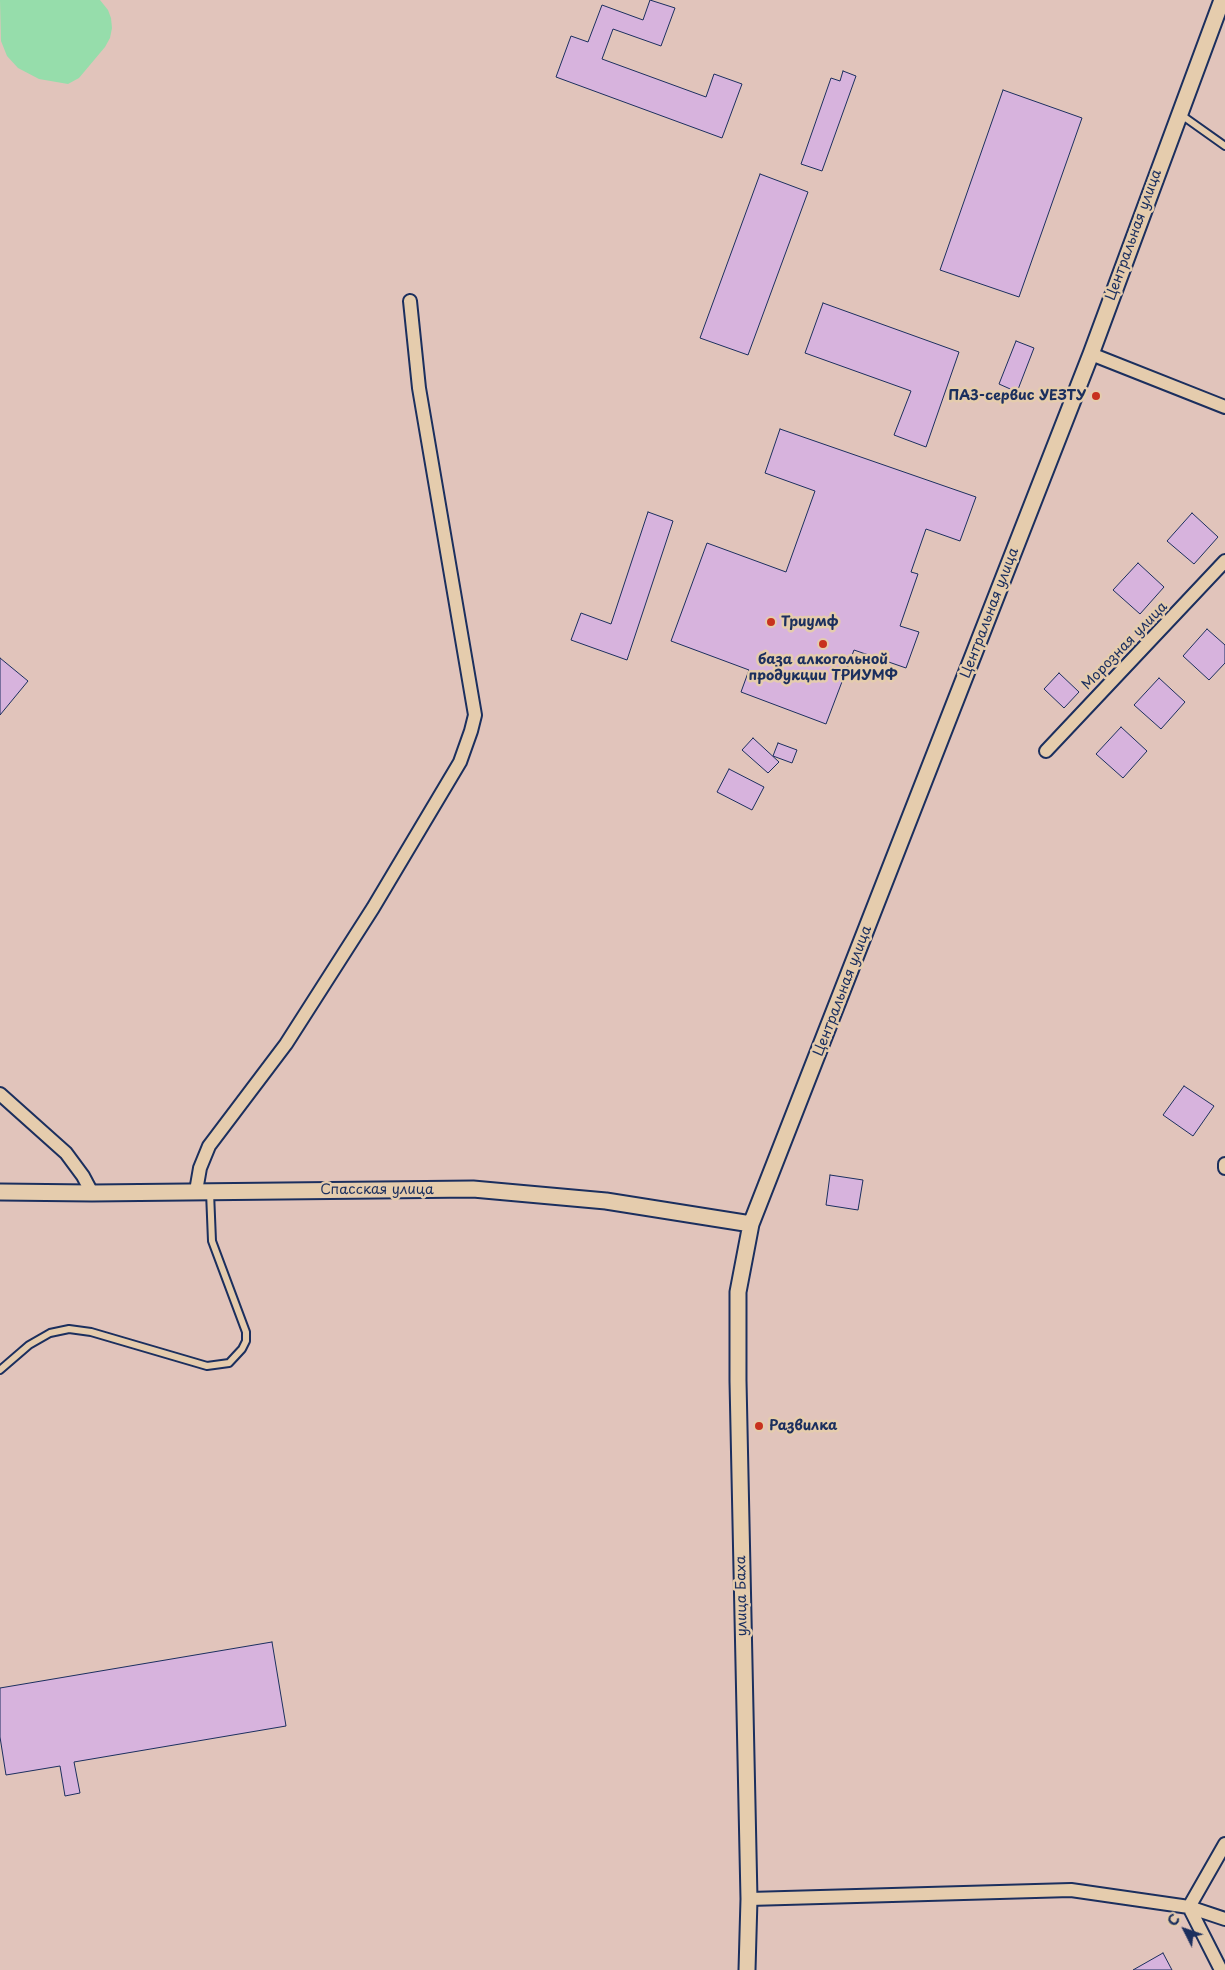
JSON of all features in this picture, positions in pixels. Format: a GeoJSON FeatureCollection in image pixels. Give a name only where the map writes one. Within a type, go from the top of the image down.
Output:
{"type":"FeatureCollection","features":[{"type":"Feature","properties":{"kind":"street","name":"Центральная улица"},"geometry":{"type":"LineString","coordinates":[[751,1224],[1091,354],[1222,0]]}},
{"type":"Feature","properties":{"kind":"street"},"geometry":{"type":"LineString","coordinates":[[203,1191],[200,1168],[209,1146],[286,1044],[373,908],[460,762],[475,715],[419,388],[410,301]]}},
{"type":"Feature","properties":{"kind":"street"},"geometry":{"type":"LineString","coordinates":[[1091,354],[1225,407]]}},
{"type":"Feature","properties":{"kind":"street","name":"Морозная улица"},"geometry":{"type":"LineString","coordinates":[[1046,751],[1225,562]]}},
{"type":"Feature","properties":{"kind":"street"},"geometry":{"type":"LineString","coordinates":[[0,1094],[66,1153],[92,1194]]}},
{"type":"Feature","properties":{"kind":"street","name":"Спасская улица"},"geometry":{"type":"LineString","coordinates":[[0,1192],[92,1194],[203,1191],[473,1189],[606,1201],[751,1224]]}},
{"type":"Feature","properties":{"kind":"street","name":"улица Баха"},"geometry":{"type":"LineString","coordinates":[[747,1970],[749,1899],[738,1381],[738,1292],[751,1224]]}},
{"type":"Feature","properties":{"kind":"street"},"geometry":{"type":"LineString","coordinates":[[1189,1907],[1225,1844]]}},
{"type":"Feature","properties":{"kind":"street"},"geometry":{"type":"LineString","coordinates":[[749,1899],[1071,1890],[1189,1907],[1225,1919]]}},
{"type":"Feature","properties":{"kind":"street"},"geometry":{"type":"LineString","coordinates":[[1189,1907],[1221,1970]]}},
{"type":"Feature","properties":{"kind":"lane"},"geometry":{"type":"LineString","coordinates":[[1179,113],[1225,146]]}},
{"type":"Feature","properties":{"kind":"lane"},"geometry":{"type":"LineString","coordinates":[[0,1370],[29,1345],[50,1333],[69,1329],[91,1332],[207,1366],[229,1363],[242,1349],[246,1341],[246,1332],[212,1241],[203,1191]]}},
{"type":"Feature","properties":{"kind":"green space"},"geometry":{"type":"Polygon","coordinates":[[[0,0],[100,0],[108,10],[111,18],[110,38],[105,47],[79,78],[68,84],[39,79],[18,68],[7,56],[1,41],[0,0]]]}},
{"type":"Feature","properties":{"kind":"building"},"geometry":{"type":"Polygon","coordinates":[[[650,0],[675,8],[661,46],[613,29],[602,59],[706,97],[714,74],[742,84],[722,138],[556,77],[571,36],[588,42],[602,5],[643,20],[650,0]]]}},
{"type":"Feature","properties":{"kind":"building"},"geometry":{"type":"Polygon","coordinates":[[[843,71],[856,76],[822,171],[801,164],[831,78],[840,81],[843,71]]]}},
{"type":"Feature","properties":{"kind":"building"},"geometry":{"type":"Polygon","coordinates":[[[1003,90],[1082,118],[1019,297],[940,270],[1003,90]]]}},
{"type":"Feature","properties":{"kind":"building"},"geometry":{"type":"Polygon","coordinates":[[[760,174],[808,192],[748,355],[700,338],[760,174]]]}},
{"type":"Feature","properties":{"kind":"building"},"geometry":{"type":"Polygon","coordinates":[[[823,303],[959,352],[926,447],[894,435],[911,391],[805,353],[823,303]]]}},
{"type":"Feature","properties":{"kind":"building"},"geometry":{"type":"Polygon","coordinates":[[[1016,341],[1034,348],[1017,392],[999,384],[1016,341]]]}},
{"type":"Feature","properties":{"kind":"building"},"geometry":{"type":"Polygon","coordinates":[[[780,429],[976,497],[960,541],[926,529],[911,572],[918,574],[900,626],[919,632],[906,668],[854,650],[826,724],[741,692],[749,670],[671,641],[707,543],[786,572],[815,491],[765,473],[780,429]]]}},
{"type":"Feature","properties":{"kind":"building"},"geometry":{"type":"Polygon","coordinates":[[[648,512],[673,521],[627,660],[571,640],[581,613],[611,624],[648,512]]]}},
{"type":"Feature","properties":{"kind":"building"},"geometry":{"type":"Polygon","coordinates":[[[1192,513],[1218,537],[1194,564],[1167,541],[1192,513]]]}},
{"type":"Feature","properties":{"kind":"building"},"geometry":{"type":"Polygon","coordinates":[[[1138,563],[1164,587],[1140,614],[1113,590],[1138,563]]]}},
{"type":"Feature","properties":{"kind":"building"},"geometry":{"type":"Polygon","coordinates":[[[1207,629],[1225,645],[1225,663],[1209,680],[1183,656],[1207,629]]]}},
{"type":"Feature","properties":{"kind":"building"},"geometry":{"type":"Polygon","coordinates":[[[0,658],[28,681],[0,715],[0,658]]]}},
{"type":"Feature","properties":{"kind":"building"},"geometry":{"type":"Polygon","coordinates":[[[1059,673],[1079,692],[1064,708],[1044,689],[1059,673]]]}},
{"type":"Feature","properties":{"kind":"building"},"geometry":{"type":"Polygon","coordinates":[[[1159,678],[1185,702],[1161,729],[1134,705],[1159,678]]]}},
{"type":"Feature","properties":{"kind":"building"},"geometry":{"type":"Polygon","coordinates":[[[1121,727],[1147,751],[1123,778],[1096,754],[1121,727]]]}},
{"type":"Feature","properties":{"kind":"building"},"geometry":{"type":"Polygon","coordinates":[[[753,738],[779,762],[768,773],[742,750],[753,738]]]}},
{"type":"Feature","properties":{"kind":"building"},"geometry":{"type":"Polygon","coordinates":[[[778,743],[797,750],[792,763],[773,756],[778,743]]]}},
{"type":"Feature","properties":{"kind":"building"},"geometry":{"type":"Polygon","coordinates":[[[729,769],[764,787],[752,810],[717,792],[729,769]]]}},
{"type":"Feature","properties":{"kind":"building"},"geometry":{"type":"Polygon","coordinates":[[[1184,1086],[1214,1106],[1193,1136],[1163,1115],[1184,1086]]]}},
{"type":"Feature","properties":{"kind":"building"},"geometry":{"type":"Polygon","coordinates":[[[830,1175],[863,1180],[858,1210],[826,1205],[830,1175]]]}},
{"type":"Feature","properties":{"kind":"building"},"geometry":{"type":"Polygon","coordinates":[[[272,1642],[286,1726],[74,1762],[80,1793],[65,1796],[60,1766],[6,1775],[0,1737],[0,1688],[272,1642]]]}},
{"type":"Feature","properties":{"kind":"building"},"geometry":{"type":"Polygon","coordinates":[[[1163,1953],[1172,1970],[1133,1970],[1163,1953]]]}},
{"type":"Feature","properties":{"kind":"place","name":"ПАЗ-сервис УЕЗТУ"},"geometry":{"type":"Point","coordinates":[1096,396]}},
{"type":"Feature","properties":{"kind":"place","name":"Триумф"},"geometry":{"type":"Point","coordinates":[771,622]}},
{"type":"Feature","properties":{"kind":"place","name":"база алкогольной продукции ТРИУМФ"},"geometry":{"type":"Point","coordinates":[823,644]}},
{"type":"Feature","properties":{"kind":"place","name":"Развилка"},"geometry":{"type":"Point","coordinates":[759,1426]}}]}
